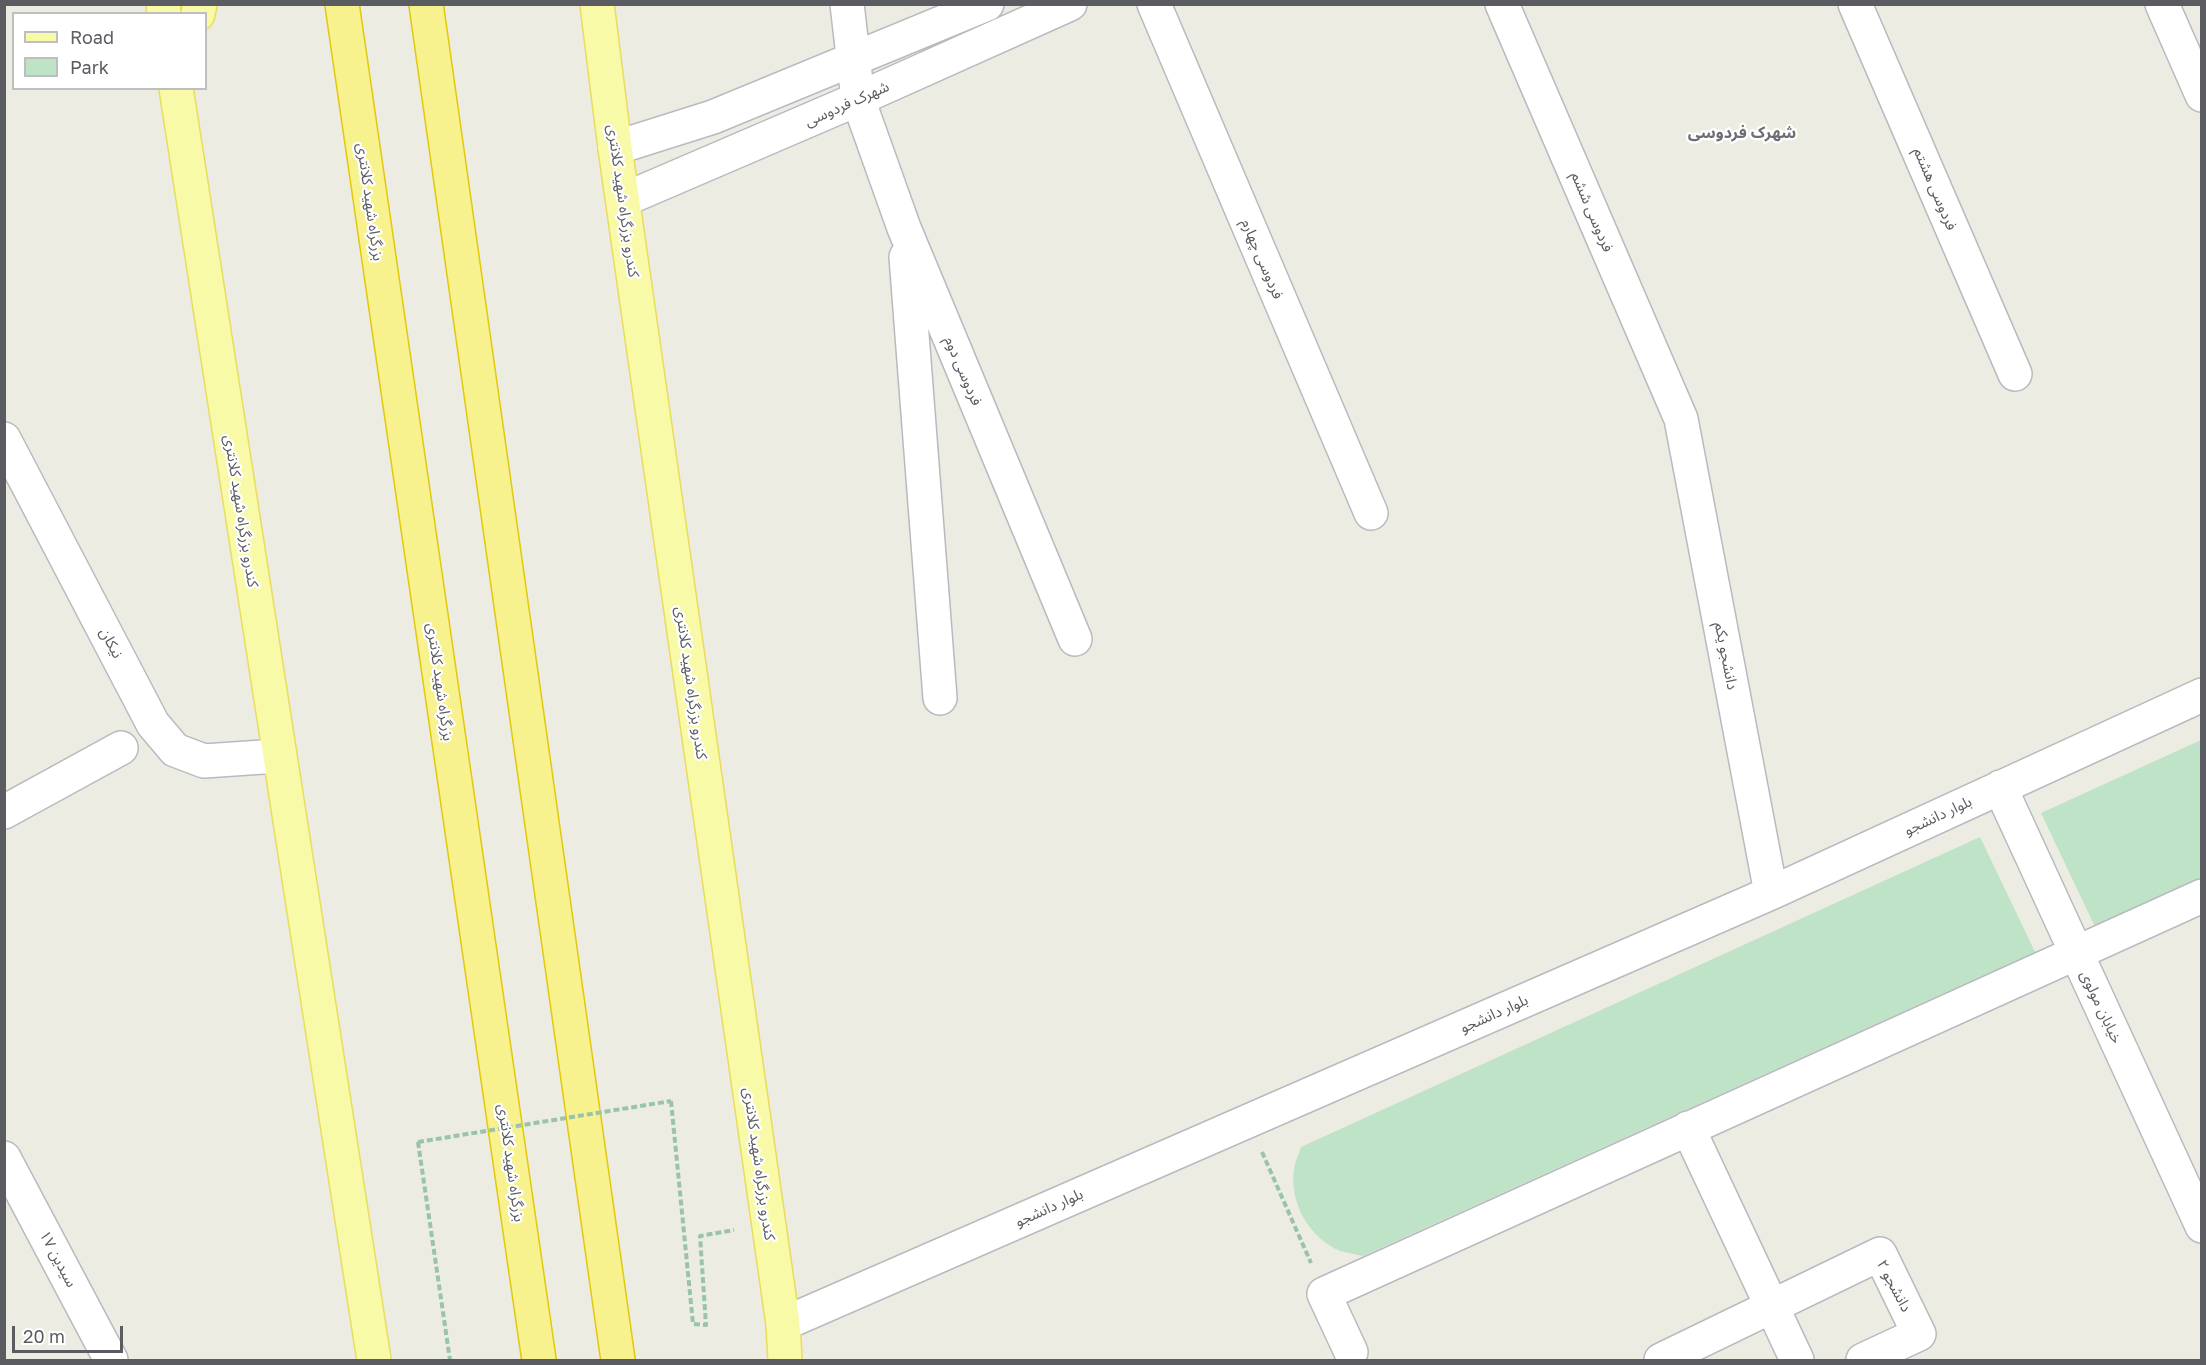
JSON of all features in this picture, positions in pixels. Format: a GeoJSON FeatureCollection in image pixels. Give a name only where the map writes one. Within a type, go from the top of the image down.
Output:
{"type":"FeatureCollection","features":[{"type":"Feature","properties":{"kind":"highway","name":"بزرگراه شهید کلانتری"},"geometry":{"type":"LineString","coordinates":[[342,4],[539,1360]]}},
{"type":"Feature","properties":{"kind":"highway"},"geometry":{"type":"LineString","coordinates":[[426,4],[618,1360]]}},
{"type":"Feature","properties":{"kind":"main road"},"geometry":{"type":"LineString","coordinates":[[580,4],[606,62]]}},
{"type":"Feature","properties":{"kind":"main road","name":"کندرو بزرگراه شهید کلانتری"},"geometry":{"type":"LineString","coordinates":[[597,4],[615,148],[767,1225],[783,1324],[785,1360]]}},
{"type":"Feature","properties":{"kind":"main road","name":"کندرو بزرگراه شهید کلانتری"},"geometry":{"type":"LineString","coordinates":[[176,90],[278,756],[374,1360]]}},
{"type":"Feature","properties":{"kind":"main road"},"geometry":{"type":"LineString","coordinates":[[183,133],[189,90]]}},
{"type":"Feature","properties":{"kind":"street","name":"فردوسی دوم"},"geometry":{"type":"LineString","coordinates":[[847,4],[858,99],[904,228],[1075,639]]}},
{"type":"Feature","properties":{"kind":"street"},"geometry":{"type":"LineString","coordinates":[[615,148],[713,117],[987,4]]}},
{"type":"Feature","properties":{"kind":"street","name":"شهرک فردوسی"},"geometry":{"type":"LineString","coordinates":[[623,200],[858,99],[1070,4]]}},
{"type":"Feature","properties":{"kind":"street","name":"فردوسی چهارم"},"geometry":{"type":"LineString","coordinates":[[1154,4],[1371,513]]}},
{"type":"Feature","properties":{"kind":"street","name":"فردوسی ششم"},"geometry":{"type":"LineString","coordinates":[[1502,4],[1681,419]]}},
{"type":"Feature","properties":{"kind":"street","name":"فردوسی هشتم"},"geometry":{"type":"LineString","coordinates":[[1855,4],[2015,374]]}},
{"type":"Feature","properties":{"kind":"street"},"geometry":{"type":"LineString","coordinates":[[2162,4],[2202,95]]}},
{"type":"Feature","properties":{"kind":"street"},"geometry":{"type":"LineString","coordinates":[[904,228],[940,698]]}},
{"type":"Feature","properties":{"kind":"street","name":"دانشجو یکم"},"geometry":{"type":"LineString","coordinates":[[1681,419],[1771,893]]}},
{"type":"Feature","properties":{"kind":"street","name":"نیکان"},"geometry":{"type":"LineString","coordinates":[[4,439],[153,724],[176,750],[204,761],[278,756]]}},
{"type":"Feature","properties":{"kind":"street","name":"بلوار دانشجو"},"geometry":{"type":"LineString","coordinates":[[783,1324],[1771,893],[2202,695]]}},
{"type":"Feature","properties":{"kind":"street"},"geometry":{"type":"LineString","coordinates":[[4,812],[121,748]]}},
{"type":"Feature","properties":{"kind":"street","name":"خیابان مولوی"},"geometry":{"type":"LineString","coordinates":[[2000,787],[2202,1226]]}},
{"type":"Feature","properties":{"kind":"street"},"geometry":{"type":"LineString","coordinates":[[1351,1352],[1324,1294],[2202,896]]}},
{"type":"Feature","properties":{"kind":"street"},"geometry":{"type":"LineString","coordinates":[[1688,1128],[1797,1360]]}},
{"type":"Feature","properties":{"kind":"street","name":"۱۷ سیدین"},"geometry":{"type":"LineString","coordinates":[[4,1158],[111,1360]]}},
{"type":"Feature","properties":{"kind":"street","name":"۲ دانشجو"},"geometry":{"type":"LineString","coordinates":[[1661,1360],[1880,1254],[1919,1334],[1863,1360]]}},
{"type":"Feature","properties":{"kind":"path"},"geometry":{"type":"LineString","coordinates":[[450,1360],[418,1142],[672,1101],[693,1324],[706,1325],[700,1236],[767,1225]]}},
{"type":"Feature","properties":{"kind":"path"},"geometry":{"type":"LineString","coordinates":[[1249,1121],[1324,1294]]}},
{"type":"Feature","properties":{"kind":"green space"},"geometry":{"type":"Polygon","coordinates":[[[2201,740],[2201,883],[2097,931],[2041,813],[2201,740]]]}},
{"type":"Feature","properties":{"kind":"green space"},"geometry":{"type":"Polygon","coordinates":[[[1980,837],[2035,952],[1363,1256],[1340,1251],[1329,1245],[1319,1237],[1304,1218],[1298,1206],[1293,1181],[1301,1147],[1980,837]]]}},
{"type":"Feature","properties":{"kind":"district","name":"شهرک فردوسی"},"geometry":{"type":"Point","coordinates":[1742,133]}}]}
